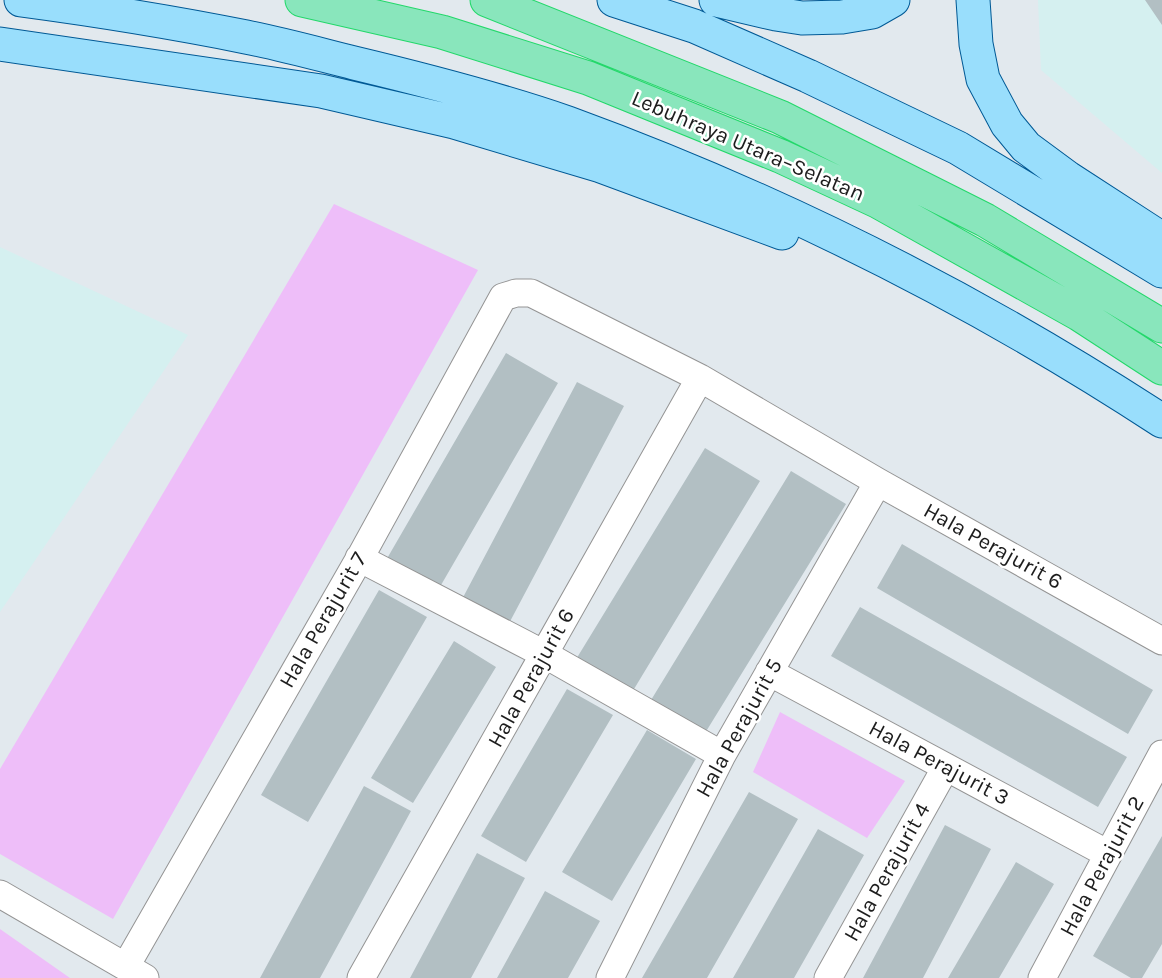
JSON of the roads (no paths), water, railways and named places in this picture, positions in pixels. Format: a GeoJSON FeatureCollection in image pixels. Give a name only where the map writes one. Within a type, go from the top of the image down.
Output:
{"type":"FeatureCollection","features":[{"type":"Feature","properties":{"kind":"highway","name":"Lebuhraya Utara–Selatan"},"geometry":{"type":"LineString","coordinates":[[302,0],[442,32],[588,78],[780,156],[879,202],[1079,314],[1162,368]]}},
{"type":"Feature","properties":{"kind":"highway","name":"Lebuhraya Utara–Selatan"},"geometry":{"type":"LineString","coordinates":[[486,0],[780,117],[985,219],[1162,326]]}},
{"type":"Feature","properties":{"kind":"main road"},"geometry":{"type":"LineString","coordinates":[[21,0],[75,7],[247,37],[423,80],[565,122],[716,181],[880,258],[1092,375],[1162,421]]}},
{"type":"Feature","properties":{"kind":"main road"},"geometry":{"type":"LineString","coordinates":[[614,0],[694,26],[808,76],[958,148],[1162,271]]}},
{"type":"Feature","properties":{"kind":"main road"},"geometry":{"type":"LineString","coordinates":[[716,0],[802,18],[842,17],[872,12],[894,0]]}},
{"type":"Feature","properties":{"kind":"main road"},"geometry":{"type":"LineString","coordinates":[[973,0],[976,44],[983,79],[1007,124],[1026,147],[1068,178],[1162,239]]}},
{"type":"Feature","properties":{"kind":"main road"},"geometry":{"type":"LineString","coordinates":[[0,44],[321,91],[454,122],[601,166],[787,235],[880,258]]}},
{"type":"Feature","properties":{"kind":"street","name":"Hala Perajurit 7"},"geometry":{"type":"LineString","coordinates":[[136,972],[359,558],[503,297],[516,293],[531,293]]}},
{"type":"Feature","properties":{"kind":"street","name":"Hala Perajurit 6"},"geometry":{"type":"LineString","coordinates":[[531,293],[700,378],[878,482],[1162,641]]}},
{"type":"Feature","properties":{"kind":"street","name":"Hala Perajurit 6"},"geometry":{"type":"LineString","coordinates":[[361,978],[700,378]]}},
{"type":"Feature","properties":{"kind":"street","name":"Hala Perajurit 5"},"geometry":{"type":"LineString","coordinates":[[610,978],[722,754],[878,482]]}},
{"type":"Feature","properties":{"kind":"street"},"geometry":{"type":"LineString","coordinates":[[359,558],[544,654],[722,754]]}},
{"type":"Feature","properties":{"kind":"street","name":"Hala Perajurit 3"},"geometry":{"type":"LineString","coordinates":[[770,672],[1108,854]]}},
{"type":"Feature","properties":{"kind":"street","name":"Hala Perajurit 2"},"geometry":{"type":"LineString","coordinates":[[1042,978],[1162,754]]}},
{"type":"Feature","properties":{"kind":"street","name":"Hala Perajurit 4"},"geometry":{"type":"LineString","coordinates":[[828,978],[946,767]]}},
{"type":"Feature","properties":{"kind":"street"},"geometry":{"type":"LineString","coordinates":[[0,894],[136,972]]}}]}
